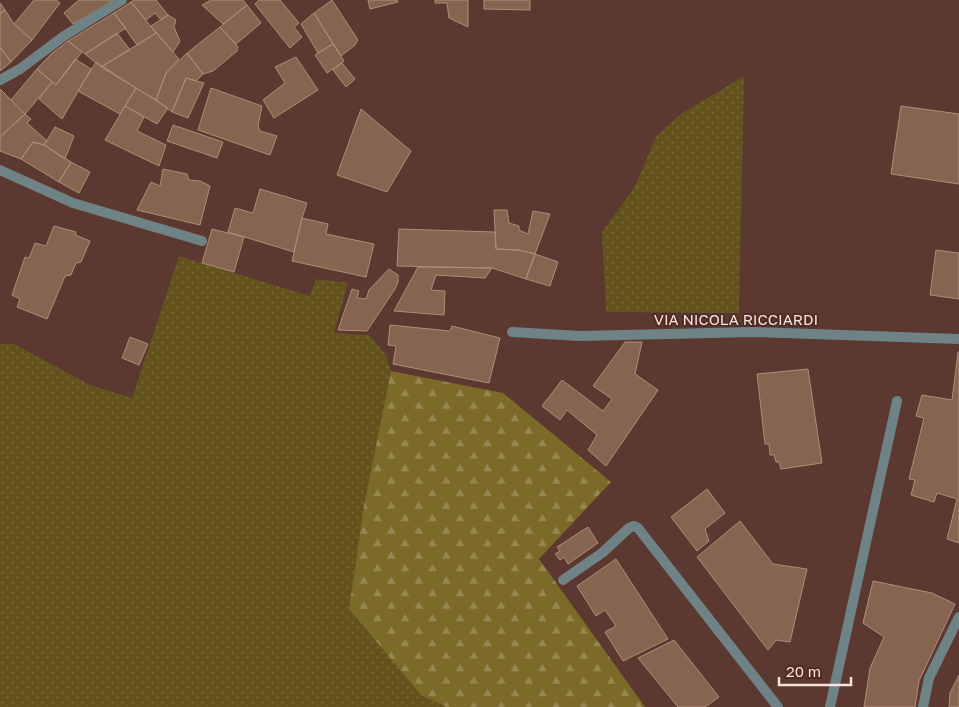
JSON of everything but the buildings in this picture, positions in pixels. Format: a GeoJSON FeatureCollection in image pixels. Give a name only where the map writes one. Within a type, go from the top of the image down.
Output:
{"type":"FeatureCollection","features":[{"type":"Feature","properties":{"kind":"street"},"geometry":{"type":"LineString","coordinates":[[0,80],[20,69],[64,36],[122,0]]}},
{"type":"Feature","properties":{"kind":"street"},"geometry":{"type":"LineString","coordinates":[[0,170],[73,202],[202,241]]}},
{"type":"Feature","properties":{"kind":"street","name":"VIA NICOLA RICCIARDI"},"geometry":{"type":"LineString","coordinates":[[512,332],[580,336],[754,332],[959,339]]}},
{"type":"Feature","properties":{"kind":"street"},"geometry":{"type":"LineString","coordinates":[[830,707],[897,401]]}},
{"type":"Feature","properties":{"kind":"street"},"geometry":{"type":"LineString","coordinates":[[563,580],[602,554],[628,528],[634,526],[638,528],[778,707]]}},
{"type":"Feature","properties":{"kind":"street"},"geometry":{"type":"LineString","coordinates":[[923,707],[929,678],[959,617]]}},
{"type":"Feature","properties":{"kind":"shaded area"},"geometry":{"type":"Polygon","coordinates":[[[744,76],[739,313],[606,312],[602,232],[634,188],[656,137],[681,114],[744,76]]]}},
{"type":"Feature","properties":{"kind":"shaded area"},"geometry":{"type":"Polygon","coordinates":[[[179,256],[310,296],[316,279],[348,283],[334,333],[369,335],[386,355],[391,371],[364,505],[349,609],[421,695],[446,707],[0,707],[0,344],[14,344],[90,385],[132,398],[179,256]]]}},
{"type":"Feature","properties":{"kind":"green space"},"geometry":{"type":"Polygon","coordinates":[[[391,371],[503,393],[611,482],[539,559],[645,707],[446,707],[421,695],[349,609],[364,505],[391,371]]]}}]}
